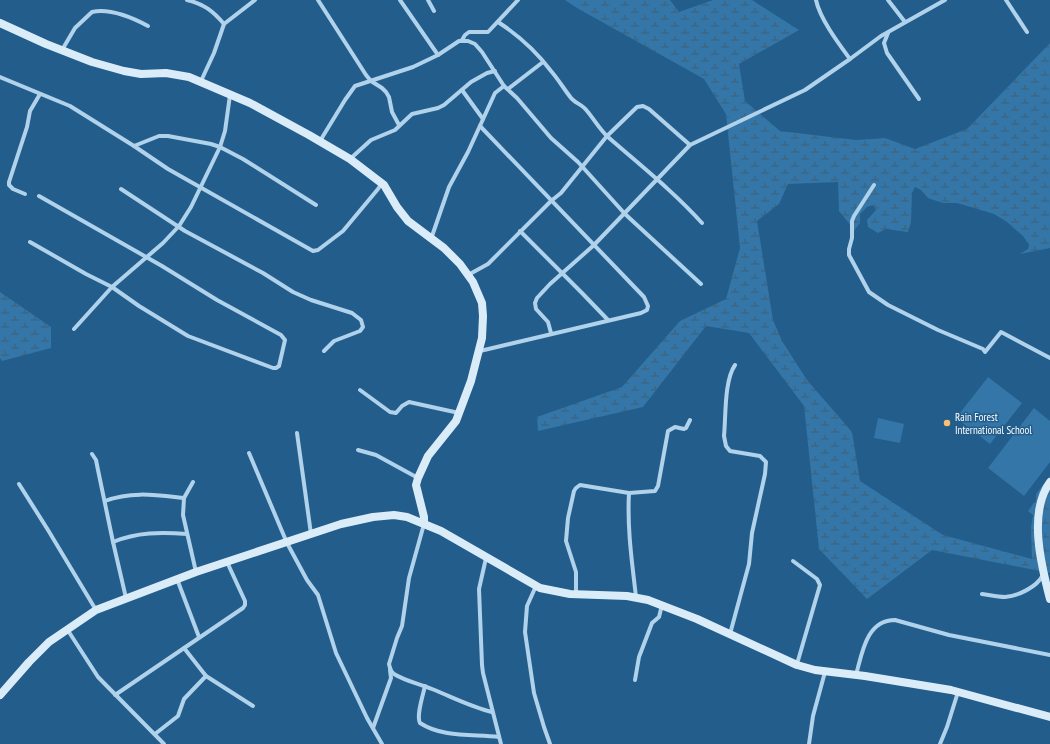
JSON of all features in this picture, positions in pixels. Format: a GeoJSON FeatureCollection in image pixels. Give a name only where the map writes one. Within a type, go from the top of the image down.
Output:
{"type":"FeatureCollection","features":[{"type":"Feature","properties":{"kind":"street"},"geometry":{"type":"LineString","coordinates":[[188,0],[209,8]]}},
{"type":"Feature","properties":{"kind":"street"},"geometry":{"type":"LineString","coordinates":[[201,0],[224,24]]}},
{"type":"Feature","properties":{"kind":"street"},"geometry":{"type":"LineString","coordinates":[[246,0],[249,5]]}},
{"type":"Feature","properties":{"kind":"street"},"geometry":{"type":"LineString","coordinates":[[201,81],[214,53],[224,24],[256,0]]}},
{"type":"Feature","properties":{"kind":"street"},"geometry":{"type":"LineString","coordinates":[[318,0],[371,81],[386,92],[389,97],[392,112],[399,125]]}},
{"type":"Feature","properties":{"kind":"street"},"geometry":{"type":"LineString","coordinates":[[400,0],[438,55]]}},
{"type":"Feature","properties":{"kind":"street"},"geometry":{"type":"LineString","coordinates":[[428,0],[434,11]]}},
{"type":"Feature","properties":{"kind":"street"},"geometry":{"type":"LineString","coordinates":[[320,141],[351,91],[359,84],[413,67],[438,55],[462,40],[469,32],[488,32],[518,0]]}},
{"type":"Feature","properties":{"kind":"street"},"geometry":{"type":"LineString","coordinates":[[816,0],[832,34],[850,59]]}},
{"type":"Feature","properties":{"kind":"street"},"geometry":{"type":"LineString","coordinates":[[888,0],[905,22]]}},
{"type":"Feature","properties":{"kind":"street"},"geometry":{"type":"LineString","coordinates":[[551,333],[548,322],[536,309],[535,303],[537,298],[625,214],[690,145],[805,90],[888,32],[945,0]]}},
{"type":"Feature","properties":{"kind":"street"},"geometry":{"type":"LineString","coordinates":[[1006,0],[1027,32]]}},
{"type":"Feature","properties":{"kind":"street"},"geometry":{"type":"LineString","coordinates":[[62,51],[75,28],[92,12],[101,11],[124,15],[148,26]]}},
{"type":"Feature","properties":{"kind":"street"},"geometry":{"type":"LineString","coordinates":[[498,22],[513,32],[532,49],[544,62],[572,99],[581,104],[587,110],[607,136],[657,179],[702,223]]}},
{"type":"Feature","properties":{"kind":"street"},"geometry":{"type":"LineString","coordinates":[[0,23],[62,51],[92,62],[141,74],[172,73],[201,81],[230,94],[320,141],[350,159],[382,183],[408,221],[444,248],[460,264],[473,282],[482,303],[483,316],[480,351],[460,413],[456,421],[428,456],[416,485],[423,512],[424,523],[409,578],[404,616],[390,664],[391,678],[373,728]]}},
{"type":"Feature","properties":{"kind":"street"},"geometry":{"type":"LineString","coordinates":[[888,32],[884,43],[887,53],[919,100]]}},
{"type":"Feature","properties":{"kind":"street"},"geometry":{"type":"LineString","coordinates":[[462,40],[475,44],[488,59],[506,88],[551,138],[578,162],[625,214],[701,284]]}},
{"type":"Feature","properties":{"kind":"street"},"geometry":{"type":"LineString","coordinates":[[431,239],[449,187],[468,152],[494,93],[506,88],[544,62]]}},
{"type":"Feature","properties":{"kind":"street"},"geometry":{"type":"LineString","coordinates":[[350,159],[371,140],[391,133],[412,114],[438,108],[444,105],[471,82],[487,72],[495,71]]}},
{"type":"Feature","properties":{"kind":"street"},"geometry":{"type":"LineString","coordinates":[[0,77],[70,106],[168,169],[287,237],[316,251],[343,231],[382,183]]}},
{"type":"Feature","properties":{"kind":"street"},"geometry":{"type":"LineString","coordinates":[[462,90],[483,119]]}},
{"type":"Feature","properties":{"kind":"street"},"geometry":{"type":"LineString","coordinates":[[25,194],[13,189],[9,185],[27,127],[30,111],[40,94]]}},
{"type":"Feature","properties":{"kind":"street"},"geometry":{"type":"LineString","coordinates":[[74,329],[112,287],[147,258],[179,226],[191,207],[220,147],[225,131],[230,94]]}},
{"type":"Feature","properties":{"kind":"street"},"geometry":{"type":"LineString","coordinates":[[468,275],[488,264],[551,200],[561,193],[607,136],[637,108],[643,106],[649,109],[690,145]]}},
{"type":"Feature","properties":{"kind":"street"},"geometry":{"type":"LineString","coordinates":[[480,126],[644,297],[648,306],[646,310],[641,313],[551,333],[480,351]]}},
{"type":"Feature","properties":{"kind":"street"},"geometry":{"type":"LineString","coordinates":[[134,146],[159,136],[168,136],[212,144],[252,165],[316,205]]}},
{"type":"Feature","properties":{"kind":"street"},"geometry":{"type":"LineString","coordinates":[[874,185],[852,221],[852,238],[849,249],[851,260],[869,292],[888,305],[938,330],[983,349],[985,352],[1001,332],[1050,358]]}},
{"type":"Feature","properties":{"kind":"street"},"geometry":{"type":"LineString","coordinates":[[121,189],[206,243],[263,273],[293,292],[323,304],[347,311],[361,320],[363,325],[362,330],[334,341],[324,351]]}},
{"type":"Feature","properties":{"kind":"street"},"geometry":{"type":"LineString","coordinates":[[30,242],[112,287],[139,306],[188,336],[273,368],[278,367],[285,343],[285,339],[281,335],[217,300],[39,196]]}},
{"type":"Feature","properties":{"kind":"street"},"geometry":{"type":"LineString","coordinates":[[520,231],[608,320]]}},
{"type":"Feature","properties":{"kind":"street"},"geometry":{"type":"LineString","coordinates":[[730,634],[749,564],[752,533],[765,474],[766,462],[760,456],[730,451],[724,443],[728,388],[735,365]]}},
{"type":"Feature","properties":{"kind":"street"},"geometry":{"type":"LineString","coordinates":[[360,390],[393,413],[396,413],[402,406],[409,402],[460,413]]}},
{"type":"Feature","properties":{"kind":"street"},"geometry":{"type":"LineString","coordinates":[[576,594],[576,572],[566,541],[568,518],[574,491],[580,485],[628,493],[652,492],[657,490],[668,431],[674,426],[686,428],[690,420]]}},
{"type":"Feature","properties":{"kind":"street"},"geometry":{"type":"LineString","coordinates":[[297,433],[311,534]]}},
{"type":"Feature","properties":{"kind":"street"},"geometry":{"type":"LineString","coordinates":[[358,450],[376,455],[418,478]]}},
{"type":"Feature","properties":{"kind":"street"},"geometry":{"type":"LineString","coordinates":[[249,453],[287,543],[307,580],[318,595],[336,653],[382,744]]}},
{"type":"Feature","properties":{"kind":"street"},"geometry":{"type":"LineString","coordinates":[[92,454],[96,460],[126,598]]}},
{"type":"Feature","properties":{"kind":"street"},"geometry":{"type":"LineString","coordinates":[[193,482],[184,498],[183,515],[186,534],[196,572]]}},
{"type":"Feature","properties":{"kind":"street"},"geometry":{"type":"LineString","coordinates":[[1050,482],[1047,486],[1039,510],[1038,544],[1043,574],[1050,599]]}},
{"type":"Feature","properties":{"kind":"street"},"geometry":{"type":"LineString","coordinates":[[19,484],[96,610]]}},
{"type":"Feature","properties":{"kind":"street"},"geometry":{"type":"LineString","coordinates":[[628,493],[628,540],[636,597]]}},
{"type":"Feature","properties":{"kind":"street"},"geometry":{"type":"LineString","coordinates":[[105,501],[118,496],[143,494],[184,498]]}},
{"type":"Feature","properties":{"kind":"street"},"geometry":{"type":"LineString","coordinates":[[0,695],[49,642],[96,610],[177,578],[341,524],[394,515],[407,517],[441,531],[536,586],[550,591],[636,597],[662,605],[797,665],[824,672],[856,675],[958,692],[1050,717]]}},
{"type":"Feature","properties":{"kind":"street"},"geometry":{"type":"LineString","coordinates":[[113,542],[146,533],[169,532],[186,534]]}},
{"type":"Feature","properties":{"kind":"street"},"geometry":{"type":"LineString","coordinates":[[486,558],[481,578],[479,601],[483,673],[501,744]]}},
{"type":"Feature","properties":{"kind":"street"},"geometry":{"type":"LineString","coordinates":[[793,561],[817,579],[820,585],[797,665]]}},
{"type":"Feature","properties":{"kind":"street"},"geometry":{"type":"LineString","coordinates":[[114,694],[243,608],[245,601],[226,562]]}},
{"type":"Feature","properties":{"kind":"street"},"geometry":{"type":"LineString","coordinates":[[982,594],[1012,596],[1036,585],[1043,574]]}},
{"type":"Feature","properties":{"kind":"street"},"geometry":{"type":"LineString","coordinates":[[177,578],[199,638]]}},
{"type":"Feature","properties":{"kind":"street"},"geometry":{"type":"LineString","coordinates":[[536,586],[527,606],[525,632],[534,693],[550,744]]}},
{"type":"Feature","properties":{"kind":"street"},"geometry":{"type":"LineString","coordinates":[[635,680],[640,657],[652,623],[659,617],[662,605]]}},
{"type":"Feature","properties":{"kind":"street"},"geometry":{"type":"LineString","coordinates":[[856,675],[870,633],[879,624],[889,620],[895,620],[949,635],[1050,655]]}},
{"type":"Feature","properties":{"kind":"street"},"geometry":{"type":"LineString","coordinates":[[67,629],[98,677],[156,734],[164,744]]}},
{"type":"Feature","properties":{"kind":"street"},"geometry":{"type":"LineString","coordinates":[[184,648],[206,676],[253,706]]}},
{"type":"Feature","properties":{"kind":"street"},"geometry":{"type":"LineString","coordinates":[[390,670],[394,674],[468,705],[492,712]]}},
{"type":"Feature","properties":{"kind":"street"},"geometry":{"type":"LineString","coordinates":[[809,744],[813,716],[824,672]]}},
{"type":"Feature","properties":{"kind":"street"},"geometry":{"type":"LineString","coordinates":[[156,734],[178,716],[184,699],[206,676]]}},
{"type":"Feature","properties":{"kind":"street"},"geometry":{"type":"LineString","coordinates":[[425,686],[418,720],[423,725],[449,734],[486,735],[499,737]]}},
{"type":"Feature","properties":{"kind":"street"},"geometry":{"type":"LineString","coordinates":[[940,744],[958,692]]}},
{"type":"Feature","properties":{"kind":"green space"},"geometry":{"type":"Polygon","coordinates":[[[565,0],[670,0],[679,12],[713,0],[752,0],[799,30],[739,64],[745,101],[780,131],[856,140],[885,138],[915,149],[967,129],[1050,43],[1050,248],[1020,254],[1028,249],[1029,245],[1023,236],[1007,222],[994,214],[957,203],[943,203],[928,198],[921,190],[915,187],[912,193],[911,222],[908,232],[886,229],[878,233],[868,227],[867,220],[876,210],[873,205],[867,207],[860,214],[860,223],[853,232],[852,227],[839,211],[838,182],[788,184],[779,204],[757,221],[773,320],[782,341],[807,380],[852,432],[860,481],[943,535],[1032,559],[1031,528],[1033,515],[1028,511],[1036,500],[1036,494],[1050,476],[1050,573],[932,550],[867,599],[819,549],[804,406],[749,333],[706,326],[643,407],[538,431],[537,417],[622,387],[680,321],[726,299],[740,248],[726,114],[704,79],[565,0]]]}},
{"type":"Feature","properties":{"kind":"green space"},"geometry":{"type":"Polygon","coordinates":[[[0,292],[51,327],[51,348],[2,361],[0,358],[0,292]]]}},
{"type":"Feature","properties":{"kind":"green space"},"geometry":{"type":"Polygon","coordinates":[[[988,377],[1022,403],[990,444],[956,418],[988,377]]]}},
{"type":"Feature","properties":{"kind":"green space"},"geometry":{"type":"Polygon","coordinates":[[[1034,408],[1050,421],[1050,462],[1024,496],[988,468],[1034,408]]]}},
{"type":"Feature","properties":{"kind":"green space"},"geometry":{"type":"Polygon","coordinates":[[[878,418],[904,424],[900,443],[874,438],[878,418]]]}},
{"type":"Feature","properties":{"kind":"place","name":"Rain Forest International School"},"geometry":{"type":"Point","coordinates":[947,423]}}]}
